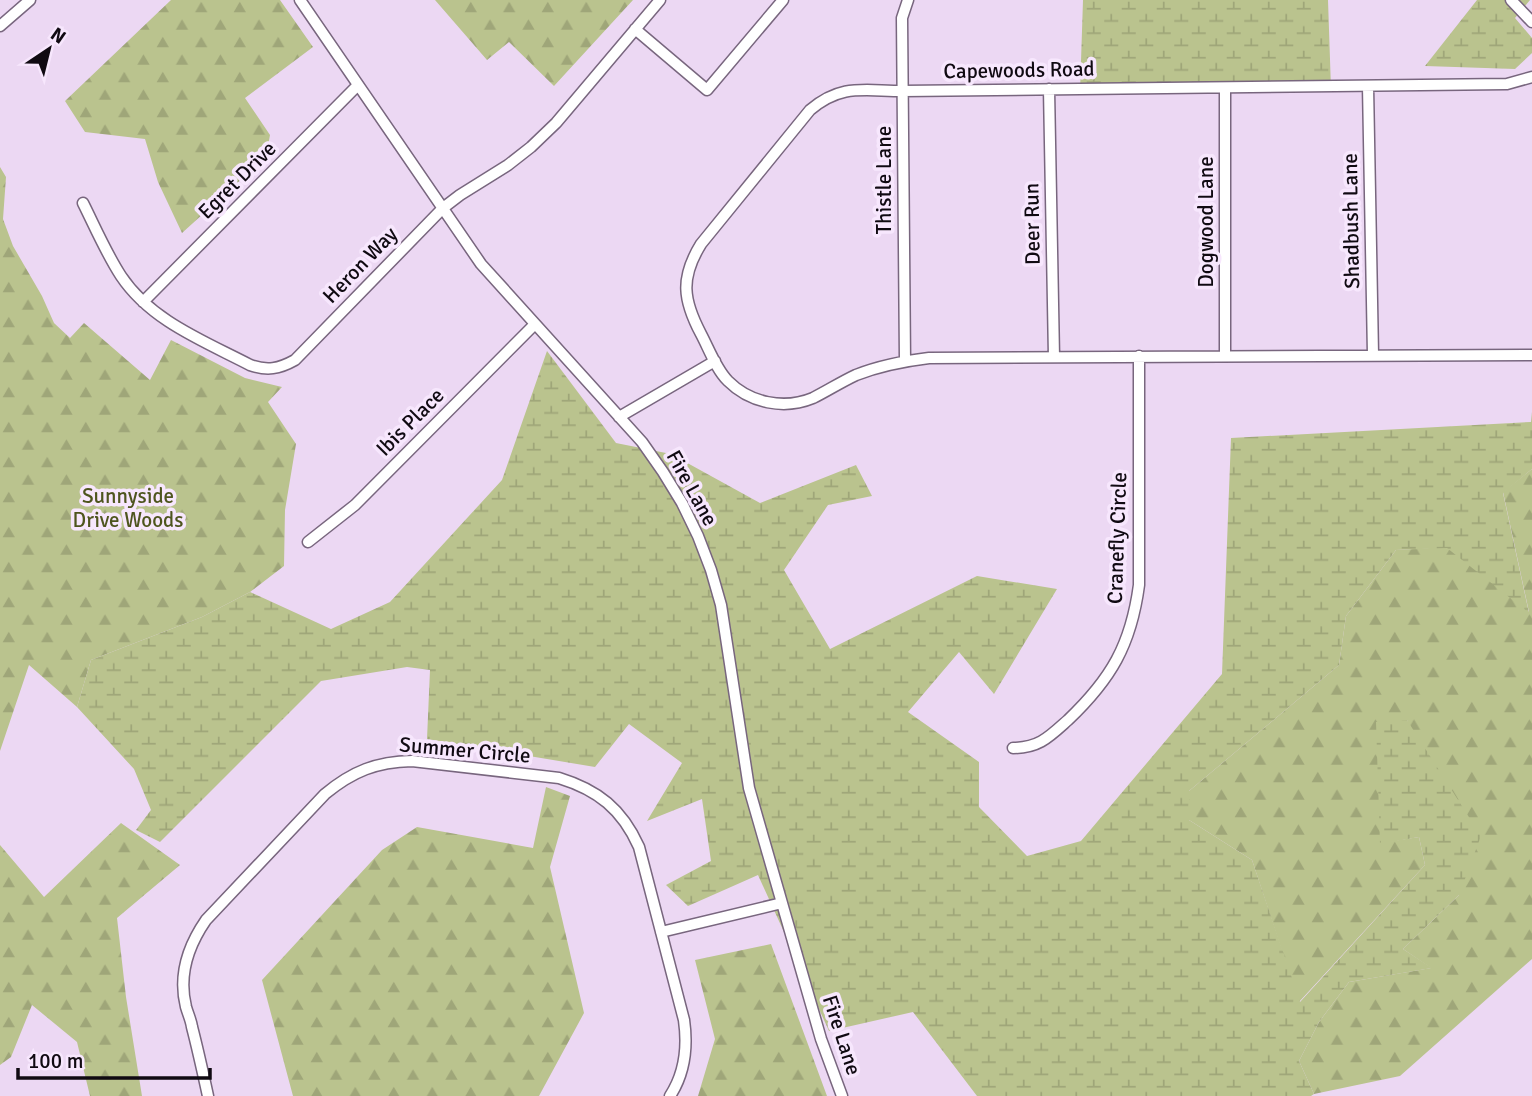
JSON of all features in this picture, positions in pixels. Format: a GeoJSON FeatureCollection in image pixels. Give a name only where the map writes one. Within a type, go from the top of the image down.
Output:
{"type":"FeatureCollection","features":[{"type":"Feature","properties":{"kind":"street"},"geometry":{"type":"LineString","coordinates":[[0,26],[30,0]]}},
{"type":"Feature","properties":{"kind":"street","name":"Fire Lane"},"geometry":{"type":"LineString","coordinates":[[300,0],[481,264],[642,442],[670,482],[698,536],[721,605],[750,788],[821,1039],[842,1096]]}},
{"type":"Feature","properties":{"kind":"street","name":"Heron Way"},"geometry":{"type":"LineString","coordinates":[[83,204],[120,274],[143,302],[177,327],[250,365],[261,369],[285,366],[295,360],[443,208],[531,147],[556,123],[660,0]]}},
{"type":"Feature","properties":{"kind":"street"},"geometry":{"type":"LineString","coordinates":[[635,29],[707,90],[783,0]]}},
{"type":"Feature","properties":{"kind":"street","name":"Thistle Lane"},"geometry":{"type":"LineString","coordinates":[[905,361],[902,18],[908,0]]}},
{"type":"Feature","properties":{"kind":"street"},"geometry":{"type":"LineString","coordinates":[[1511,0],[1532,22]]}},
{"type":"Feature","properties":{"kind":"street","name":"Capewoods Road"},"geometry":{"type":"LineString","coordinates":[[1532,77],[1507,84],[849,90],[835,93],[810,110],[701,244],[693,256],[686,285],[691,316],[723,375],[740,391],[770,403],[784,404],[807,400],[877,368],[929,358],[1532,355]]}},
{"type":"Feature","properties":{"kind":"street","name":"Egret Drive"},"geometry":{"type":"LineString","coordinates":[[143,302],[358,85]]}},
{"type":"Feature","properties":{"kind":"street","name":"Shadbush Lane"},"geometry":{"type":"LineString","coordinates":[[1368,86],[1373,355]]}},
{"type":"Feature","properties":{"kind":"street","name":"Dogwood Lane"},"geometry":{"type":"LineString","coordinates":[[1225,88],[1225,356]]}},
{"type":"Feature","properties":{"kind":"street","name":"Deer Run"},"geometry":{"type":"LineString","coordinates":[[1049,89],[1054,357]]}},
{"type":"Feature","properties":{"kind":"street","name":"Ibis Place"},"geometry":{"type":"LineString","coordinates":[[308,542],[355,505],[536,324]]}},
{"type":"Feature","properties":{"kind":"street","name":"Cranefly Circle"},"geometry":{"type":"LineString","coordinates":[[1013,748],[1036,745],[1047,739],[1086,702],[1108,674],[1130,630],[1139,585],[1139,356]]}},
{"type":"Feature","properties":{"kind":"street"},"geometry":{"type":"LineString","coordinates":[[619,417],[715,360]]}},
{"type":"Feature","properties":{"kind":"street","name":"Summer Circle"},"geometry":{"type":"LineString","coordinates":[[208,1096],[183,985],[184,968],[196,934],[206,920],[325,794],[357,772],[394,761],[559,778],[577,783],[593,792],[620,815],[639,847],[684,1020],[686,1054],[682,1072],[670,1096]]}},
{"type":"Feature","properties":{"kind":"street"},"geometry":{"type":"LineString","coordinates":[[661,932],[782,903]]}},
{"type":"Feature","properties":{"kind":"green space"},"geometry":{"type":"Polygon","coordinates":[[[171,0],[280,0],[313,47],[245,98],[270,135],[266,157],[182,233],[158,182],[145,139],[85,132],[65,101],[171,0]]]}},
{"type":"Feature","properties":{"kind":"green space"},"geometry":{"type":"Polygon","coordinates":[[[435,0],[633,0],[554,86],[509,42],[487,60],[435,0]]]}},
{"type":"Feature","properties":{"kind":"green space"},"geometry":{"type":"Polygon","coordinates":[[[1083,0],[1328,0],[1331,89],[1080,92],[1083,0]]]}},
{"type":"Feature","properties":{"kind":"green space"},"geometry":{"type":"Polygon","coordinates":[[[1477,0],[1530,0],[1515,18],[1532,38],[1532,53],[1515,69],[1425,66],[1477,0]]]}},
{"type":"Feature","properties":{"kind":"green space","name":"Sunnyside Drive Woods"},"geometry":{"type":"Polygon","coordinates":[[[0,167],[6,177],[3,219],[13,246],[54,323],[70,338],[84,323],[150,380],[171,340],[245,378],[282,387],[268,402],[296,444],[285,510],[284,566],[250,592],[202,617],[91,660],[77,707],[29,665],[0,751],[0,167]]]}},
{"type":"Feature","properties":{"kind":"green space"},"geometry":{"type":"Polygon","coordinates":[[[547,351],[616,443],[671,454],[760,503],[856,465],[872,496],[828,505],[784,570],[830,649],[977,576],[1057,589],[994,694],[959,652],[908,712],[979,762],[979,807],[1027,856],[1081,841],[1222,674],[1231,438],[1531,422],[1532,412],[1532,469],[1503,493],[1529,613],[1447,548],[1396,550],[1346,616],[1339,665],[1189,791],[1189,820],[1252,860],[1300,1002],[1425,865],[1419,837],[1380,844],[1376,722],[1407,720],[1481,836],[1459,895],[1403,949],[1432,968],[1349,982],[1319,1022],[1299,1061],[1314,1094],[1311,1096],[977,1096],[913,1012],[829,1031],[758,875],[688,906],[666,885],[711,861],[702,799],[647,821],[682,763],[629,724],[595,767],[427,739],[430,670],[407,667],[321,681],[160,842],[136,830],[151,810],[134,769],[77,707],[91,660],[202,617],[250,592],[331,629],[390,602],[502,480],[547,351]]]}},
{"type":"Feature","properties":{"kind":"green space"},"geometry":{"type":"Polygon","coordinates":[[[1532,469],[1532,959],[1400,1076],[1314,1094],[1299,1061],[1319,1022],[1349,982],[1431,968],[1403,949],[1459,895],[1407,720],[1380,843],[1419,837],[1425,865],[1299,1002],[1252,860],[1189,820],[1189,791],[1339,665],[1346,616],[1396,550],[1447,547],[1529,612],[1503,492],[1532,469]]]}},
{"type":"Feature","properties":{"kind":"green space"},"geometry":{"type":"Polygon","coordinates":[[[546,787],[570,796],[550,867],[584,1013],[539,1096],[293,1096],[262,980],[382,850],[417,827],[533,848],[546,787]]]}},
{"type":"Feature","properties":{"kind":"green space"},"geometry":{"type":"Polygon","coordinates":[[[121,823],[180,865],[117,918],[142,1096],[90,1096],[77,1042],[32,1005],[11,1057],[0,1065],[0,845],[44,897],[121,823]]]}},
{"type":"Feature","properties":{"kind":"green space"},"geometry":{"type":"Polygon","coordinates":[[[771,944],[827,1096],[698,1096],[715,1039],[695,960],[771,944]]]}}]}
